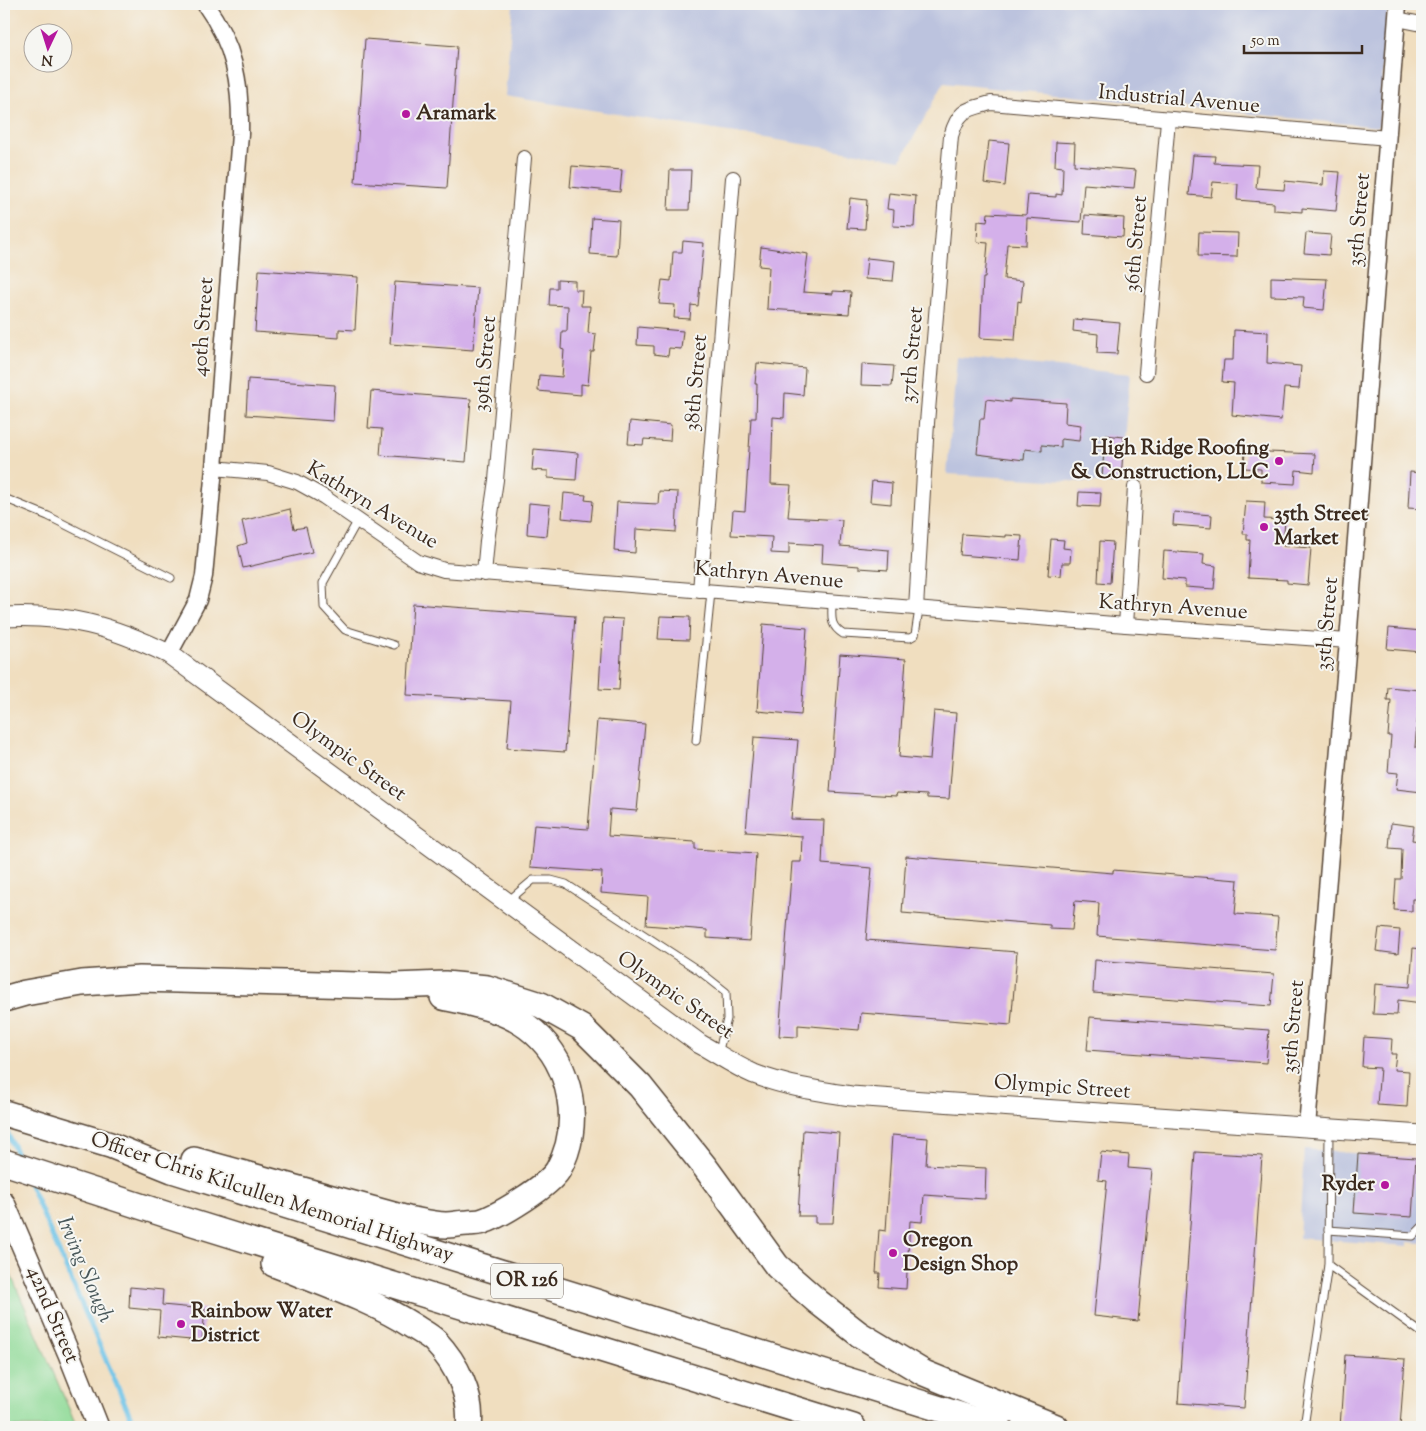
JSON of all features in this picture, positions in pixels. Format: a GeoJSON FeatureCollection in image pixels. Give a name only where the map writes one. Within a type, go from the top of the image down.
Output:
{"type":"FeatureCollection","features":[{"type":"Feature","properties":{"kind":"highway"},"geometry":{"type":"LineString","coordinates":[[4,999],[25,993],[82,983],[140,979],[394,986],[446,984],[486,988],[541,1004],[582,1028],[640,1086],[705,1167],[777,1266],[818,1302],[859,1334],[924,1374],[1056,1427]]}},
{"type":"Feature","properties":{"kind":"highway"},"geometry":{"type":"LineString","coordinates":[[110,1145],[176,1155],[408,1219],[444,1225],[483,1222],[522,1202],[557,1172],[568,1148],[573,1115],[563,1071],[550,1048],[534,1031],[509,1015],[475,1004],[394,986]]}},
{"type":"Feature","properties":{"kind":"highway","name":"Officer Chris Kilcullen Memorial Highway"},"geometry":{"type":"LineString","coordinates":[[4,1112],[110,1145],[172,1170],[998,1427]]}},
{"type":"Feature","properties":{"kind":"highway","name":"OR 126"},"geometry":{"type":"LineString","coordinates":[[4,1162],[180,1219],[852,1427]]}},
{"type":"Feature","properties":{"kind":"highway"},"geometry":{"type":"LineString","coordinates":[[180,1219],[239,1251],[332,1286],[399,1317],[434,1340],[454,1366],[466,1392],[470,1421],[469,1427]]}},
{"type":"Feature","properties":{"kind":"main road","name":"Olympic Street"},"geometry":{"type":"LineString","coordinates":[[4,617],[56,617],[86,622],[118,632],[169,654],[700,1044],[753,1073],[817,1092],[842,1095],[1422,1135]]}},
{"type":"Feature","properties":{"kind":"main road","name":"42nd Street"},"geometry":{"type":"LineString","coordinates":[[4,1203],[69,1354],[98,1427]]}},
{"type":"Feature","properties":{"kind":"street","name":"40th Street"},"geometry":{"type":"LineString","coordinates":[[169,654],[198,600],[204,576],[214,468],[240,108],[238,76],[230,49],[205,4]]}},
{"type":"Feature","properties":{"kind":"street"},"geometry":{"type":"LineString","coordinates":[[1397,12],[1422,24]]}},
{"type":"Feature","properties":{"kind":"street","name":"35th Street"},"geometry":{"type":"LineString","coordinates":[[1307,1127],[1348,641],[1397,12]]}},
{"type":"Feature","properties":{"kind":"street","name":"Industrial Avenue"},"geometry":{"type":"LineString","coordinates":[[967,110],[991,103],[1388,138]]}},
{"type":"Feature","properties":{"kind":"street","name":"37th Street"},"geometry":{"type":"LineString","coordinates":[[917,609],[927,423],[952,136],[956,121],[967,110]]}},
{"type":"Feature","properties":{"kind":"street","name":"36th Street"},"geometry":{"type":"LineString","coordinates":[[1146,373],[1168,120]]}},
{"type":"Feature","properties":{"kind":"street","name":"39th Street"},"geometry":{"type":"LineString","coordinates":[[484,574],[496,480],[524,158]]}},
{"type":"Feature","properties":{"kind":"street","name":"38th Street"},"geometry":{"type":"LineString","coordinates":[[706,591],[733,178]]}},
{"type":"Feature","properties":{"kind":"street","name":"Kathryn Avenue"},"geometry":{"type":"LineString","coordinates":[[214,468],[268,473],[297,482],[324,497],[418,562],[444,570],[917,609],[1348,641]]}},
{"type":"Feature","properties":{"kind":"street"},"geometry":{"type":"LineString","coordinates":[[1126,625],[1135,487]]}},
{"type":"Feature","properties":{"kind":"lane"},"geometry":{"type":"LineString","coordinates":[[4,498],[48,516],[171,578]]}},
{"type":"Feature","properties":{"kind":"lane"},"geometry":{"type":"LineString","coordinates":[[358,520],[323,583],[324,607],[345,630],[394,645]]}},
{"type":"Feature","properties":{"kind":"lane"},"geometry":{"type":"LineString","coordinates":[[696,741],[706,591]]}},
{"type":"Feature","properties":{"kind":"lane"},"geometry":{"type":"LineString","coordinates":[[832,602],[832,620],[836,629],[843,634],[910,638],[915,635],[917,609]]}},
{"type":"Feature","properties":{"kind":"lane"},"geometry":{"type":"LineString","coordinates":[[507,902],[533,880],[550,880],[566,884],[698,970],[726,992],[727,1019],[718,1055]]}},
{"type":"Feature","properties":{"kind":"lane"},"geometry":{"type":"LineString","coordinates":[[1304,1427],[1328,1266],[1329,1128]]}},
{"type":"Feature","properties":{"kind":"lane"},"geometry":{"type":"LineString","coordinates":[[1328,1230],[1413,1236],[1422,1228]]}},
{"type":"Feature","properties":{"kind":"lane"},"geometry":{"type":"LineString","coordinates":[[1328,1266],[1422,1333]]}},
{"type":"Feature","properties":{"kind":"shaded area"},"geometry":{"type":"Polygon","coordinates":[[[513,4],[1388,4],[1379,127],[944,83],[901,160],[505,96],[513,4]]]}},
{"type":"Feature","properties":{"kind":"shaded area"},"geometry":{"type":"Polygon","coordinates":[[[957,357],[1130,374],[1120,484],[947,474],[957,357]]]}},
{"type":"Feature","properties":{"kind":"shaded area"},"geometry":{"type":"Polygon","coordinates":[[[1304,1149],[1422,1159],[1422,1243],[1408,1242],[1408,1246],[1299,1238],[1304,1149]]]}},
{"type":"Feature","properties":{"kind":"green space"},"geometry":{"type":"Polygon","coordinates":[[[4,1259],[77,1427],[4,1427],[4,1259]]]}},
{"type":"Feature","properties":{"kind":"building","name":"Aramark"},"geometry":{"type":"Polygon","coordinates":[[[365,39],[457,46],[447,188],[355,182],[365,39]]]}},
{"type":"Feature","properties":{"kind":"building"},"geometry":{"type":"Polygon","coordinates":[[[989,141],[1009,143],[1005,186],[984,183],[989,141]]]}},
{"type":"Feature","properties":{"kind":"building"},"geometry":{"type":"Polygon","coordinates":[[[1056,142],[1075,143],[1074,165],[1136,170],[1134,188],[1084,184],[1081,222],[1027,218],[1026,245],[1007,244],[1004,279],[1023,281],[1021,302],[1018,301],[1015,340],[980,338],[983,278],[985,278],[988,243],[977,242],[978,221],[987,222],[988,213],[1026,215],[1028,195],[1056,197],[1056,194],[1062,195],[1063,167],[1055,166],[1056,142]]]}},
{"type":"Feature","properties":{"kind":"building"},"geometry":{"type":"Polygon","coordinates":[[[1193,155],[1215,156],[1214,163],[1258,165],[1256,188],[1284,190],[1285,181],[1323,185],[1324,171],[1340,172],[1336,211],[1302,208],[1302,212],[1274,210],[1274,203],[1237,200],[1238,184],[1213,182],[1211,197],[1189,195],[1193,155]]]}},
{"type":"Feature","properties":{"kind":"building"},"geometry":{"type":"Polygon","coordinates":[[[572,166],[622,170],[620,192],[570,187],[572,166]]]}},
{"type":"Feature","properties":{"kind":"building"},"geometry":{"type":"Polygon","coordinates":[[[670,170],[691,170],[689,210],[668,210],[670,170]]]}},
{"type":"Feature","properties":{"kind":"building"},"geometry":{"type":"Polygon","coordinates":[[[889,193],[916,196],[914,227],[893,226],[894,210],[887,209],[889,193]]]}},
{"type":"Feature","properties":{"kind":"building"},"geometry":{"type":"Polygon","coordinates":[[[850,198],[867,200],[865,229],[847,228],[850,198]]]}},
{"type":"Feature","properties":{"kind":"building"},"geometry":{"type":"Polygon","coordinates":[[[1085,215],[1124,218],[1123,237],[1084,234],[1085,215]]]}},
{"type":"Feature","properties":{"kind":"building"},"geometry":{"type":"Polygon","coordinates":[[[592,218],[619,220],[617,256],[590,254],[592,218]]]}},
{"type":"Feature","properties":{"kind":"building"},"geometry":{"type":"Polygon","coordinates":[[[1199,232],[1238,233],[1237,257],[1198,256],[1199,232]]]}},
{"type":"Feature","properties":{"kind":"building"},"geometry":{"type":"Polygon","coordinates":[[[1306,233],[1331,235],[1329,255],[1304,253],[1306,233]]]}},
{"type":"Feature","properties":{"kind":"building"},"geometry":{"type":"Polygon","coordinates":[[[683,241],[704,243],[698,306],[691,305],[690,319],[674,318],[675,305],[659,304],[662,280],[671,281],[673,252],[682,252],[683,241]]]}},
{"type":"Feature","properties":{"kind":"building"},"geometry":{"type":"Polygon","coordinates":[[[761,247],[808,254],[803,292],[833,294],[833,291],[851,292],[849,314],[767,309],[769,267],[759,266],[761,247]]]}},
{"type":"Feature","properties":{"kind":"building"},"geometry":{"type":"Polygon","coordinates":[[[867,258],[895,261],[893,281],[865,279],[867,258]]]}},
{"type":"Feature","properties":{"kind":"building"},"geometry":{"type":"Polygon","coordinates":[[[259,270],[358,277],[355,330],[339,329],[339,338],[255,332],[259,270]]]}},
{"type":"Feature","properties":{"kind":"building"},"geometry":{"type":"Polygon","coordinates":[[[1271,277],[1327,279],[1324,310],[1303,308],[1304,297],[1271,296],[1271,277]]]}},
{"type":"Feature","properties":{"kind":"building"},"geometry":{"type":"Polygon","coordinates":[[[557,280],[575,281],[575,290],[582,290],[581,306],[590,306],[588,333],[596,334],[594,352],[591,352],[588,385],[581,384],[581,395],[538,391],[539,375],[562,377],[564,350],[561,349],[562,331],[567,331],[568,306],[549,305],[550,288],[557,288],[557,280]]]}},
{"type":"Feature","properties":{"kind":"building"},"geometry":{"type":"Polygon","coordinates":[[[395,282],[478,288],[473,350],[390,344],[395,282]]]}},
{"type":"Feature","properties":{"kind":"building"},"geometry":{"type":"Polygon","coordinates":[[[1074,319],[1120,323],[1117,354],[1097,353],[1098,334],[1073,331],[1074,319]]]}},
{"type":"Feature","properties":{"kind":"building"},"geometry":{"type":"Polygon","coordinates":[[[638,327],[683,331],[681,349],[669,348],[668,356],[654,354],[654,346],[637,345],[638,327]]]}},
{"type":"Feature","properties":{"kind":"building"},"geometry":{"type":"Polygon","coordinates":[[[1234,330],[1268,332],[1267,363],[1301,366],[1299,389],[1284,388],[1281,420],[1232,415],[1234,383],[1222,382],[1224,360],[1233,360],[1234,330]]]}},
{"type":"Feature","properties":{"kind":"building"},"geometry":{"type":"Polygon","coordinates":[[[757,363],[805,368],[803,395],[785,393],[784,418],[773,417],[771,484],[791,485],[788,517],[842,520],[840,546],[889,550],[888,570],[822,563],[823,545],[789,543],[789,554],[771,553],[772,537],[731,535],[733,510],[745,511],[751,418],[756,418],[757,384],[755,384],[757,363]]]}},
{"type":"Feature","properties":{"kind":"building"},"geometry":{"type":"Polygon","coordinates":[[[862,364],[894,366],[892,386],[861,385],[862,364]]]}},
{"type":"Feature","properties":{"kind":"building"},"geometry":{"type":"Polygon","coordinates":[[[248,379],[335,385],[333,421],[246,415],[248,379]]]}},
{"type":"Feature","properties":{"kind":"building"},"geometry":{"type":"Polygon","coordinates":[[[371,391],[471,399],[466,462],[380,455],[382,429],[368,428],[371,391]]]}},
{"type":"Feature","properties":{"kind":"building"},"geometry":{"type":"Polygon","coordinates":[[[986,399],[1010,402],[1010,399],[1066,403],[1065,423],[1081,425],[1079,441],[1061,439],[1061,447],[1042,445],[1042,451],[1025,449],[1024,460],[977,454],[980,419],[984,419],[986,399]]]}},
{"type":"Feature","properties":{"kind":"building"},"geometry":{"type":"Polygon","coordinates":[[[630,421],[671,425],[670,441],[644,439],[643,445],[628,444],[630,421]]]}},
{"type":"Feature","properties":{"kind":"building"},"geometry":{"type":"Polygon","coordinates":[[[1105,435],[1124,437],[1121,480],[1102,478],[1105,435]]]}},
{"type":"Feature","properties":{"kind":"building"},"geometry":{"type":"Polygon","coordinates":[[[534,449],[578,453],[576,480],[548,478],[548,471],[532,470],[534,449]]]}},
{"type":"Feature","properties":{"kind":"building","name":"High Ridge Roofing & Construction, LLC"},"geometry":{"type":"Polygon","coordinates":[[[1245,451],[1315,454],[1314,472],[1296,470],[1295,484],[1261,482],[1261,469],[1244,468],[1245,451]]]}},
{"type":"Feature","properties":{"kind":"building"},"geometry":{"type":"Polygon","coordinates":[[[1410,472],[1422,473],[1422,509],[1408,508],[1410,472]]]}},
{"type":"Feature","properties":{"kind":"building"},"geometry":{"type":"Polygon","coordinates":[[[872,481],[892,483],[891,504],[870,502],[872,481]]]}},
{"type":"Feature","properties":{"kind":"building"},"geometry":{"type":"Polygon","coordinates":[[[659,491],[678,492],[676,532],[636,529],[635,553],[614,551],[617,502],[658,504],[659,491]]]}},
{"type":"Feature","properties":{"kind":"building"},"geometry":{"type":"Polygon","coordinates":[[[1079,492],[1101,493],[1100,507],[1078,506],[1079,492]]]}},
{"type":"Feature","properties":{"kind":"building"},"geometry":{"type":"Polygon","coordinates":[[[564,493],[586,495],[585,500],[593,501],[591,521],[562,518],[564,493]]]}},
{"type":"Feature","properties":{"kind":"building"},"geometry":{"type":"Polygon","coordinates":[[[1246,501],[1265,502],[1264,519],[1285,520],[1283,546],[1311,548],[1308,585],[1287,583],[1287,580],[1248,578],[1250,540],[1247,540],[1247,534],[1243,534],[1246,501]]]}},
{"type":"Feature","properties":{"kind":"building"},"geometry":{"type":"Polygon","coordinates":[[[529,503],[550,505],[547,536],[527,534],[529,503]]]}},
{"type":"Feature","properties":{"kind":"building"},"geometry":{"type":"Polygon","coordinates":[[[290,509],[294,529],[306,527],[312,552],[243,568],[238,546],[247,543],[242,521],[290,509]]]}},
{"type":"Feature","properties":{"kind":"building"},"geometry":{"type":"Polygon","coordinates":[[[1174,512],[1212,515],[1211,528],[1173,525],[1174,512]]]}},
{"type":"Feature","properties":{"kind":"building"},"geometry":{"type":"Polygon","coordinates":[[[962,534],[1006,537],[1006,535],[1022,536],[1020,560],[960,555],[962,534]]]}},
{"type":"Feature","properties":{"kind":"building"},"geometry":{"type":"Polygon","coordinates":[[[1051,539],[1064,540],[1063,548],[1071,549],[1070,563],[1062,563],[1061,576],[1048,575],[1051,539]]]}},
{"type":"Feature","properties":{"kind":"building"},"geometry":{"type":"Polygon","coordinates":[[[1100,541],[1113,542],[1110,583],[1098,582],[1100,541]]]}},
{"type":"Feature","properties":{"kind":"building"},"geometry":{"type":"Polygon","coordinates":[[[1164,551],[1204,554],[1203,564],[1216,566],[1214,589],[1185,587],[1185,580],[1162,578],[1164,551]]]}},
{"type":"Feature","properties":{"kind":"building"},"geometry":{"type":"Polygon","coordinates":[[[413,604],[575,616],[565,752],[507,748],[511,701],[407,695],[413,604]]]}},
{"type":"Feature","properties":{"kind":"building"},"geometry":{"type":"Polygon","coordinates":[[[660,616],[690,617],[689,640],[658,639],[660,616]]]}},
{"type":"Feature","properties":{"kind":"building"},"geometry":{"type":"Polygon","coordinates":[[[603,618],[623,619],[619,690],[599,689],[603,618]]]}},
{"type":"Feature","properties":{"kind":"building"},"geometry":{"type":"Polygon","coordinates":[[[763,624],[807,628],[801,715],[757,711],[763,624]]]}},
{"type":"Feature","properties":{"kind":"building"},"geometry":{"type":"Polygon","coordinates":[[[1389,628],[1422,631],[1422,652],[1387,649],[1389,628]]]}},
{"type":"Feature","properties":{"kind":"building"},"geometry":{"type":"Polygon","coordinates":[[[840,654],[906,659],[899,757],[930,760],[934,711],[956,713],[949,799],[927,798],[927,795],[897,793],[896,796],[830,792],[840,654]]]}},
{"type":"Feature","properties":{"kind":"building"},"geometry":{"type":"Polygon","coordinates":[[[1388,687],[1420,690],[1415,747],[1422,748],[1422,792],[1396,789],[1398,773],[1388,772],[1391,700],[1387,700],[1388,687]]]}},
{"type":"Feature","properties":{"kind":"building"},"geometry":{"type":"Polygon","coordinates":[[[597,720],[645,724],[637,811],[610,809],[608,836],[695,842],[695,849],[756,853],[750,941],[707,938],[707,930],[646,925],[648,897],[601,893],[602,872],[530,867],[534,825],[588,829],[597,720]]]}},
{"type":"Feature","properties":{"kind":"building"},"geometry":{"type":"Polygon","coordinates":[[[754,737],[798,740],[791,819],[824,820],[822,864],[872,868],[866,940],[1017,952],[1011,1025],[861,1013],[859,1030],[798,1025],[798,1037],[779,1036],[792,862],[801,862],[802,836],[746,832],[754,737]]]}},
{"type":"Feature","properties":{"kind":"building"},"geometry":{"type":"Polygon","coordinates":[[[1391,823],[1414,826],[1412,840],[1420,841],[1417,863],[1422,863],[1422,876],[1417,876],[1416,899],[1412,899],[1412,911],[1394,910],[1396,879],[1401,879],[1402,849],[1389,848],[1391,823]]]}},
{"type":"Feature","properties":{"kind":"building"},"geometry":{"type":"Polygon","coordinates":[[[906,856],[1113,873],[1113,870],[1238,880],[1235,914],[1278,917],[1275,950],[1097,936],[1099,903],[1075,901],[1072,930],[1050,929],[1050,925],[902,913],[906,856]]]}},
{"type":"Feature","properties":{"kind":"building"},"geometry":{"type":"Polygon","coordinates":[[[1379,928],[1400,930],[1398,954],[1376,951],[1379,928]]]}},
{"type":"Feature","properties":{"kind":"building"},"geometry":{"type":"Polygon","coordinates":[[[1413,948],[1422,949],[1422,1003],[1398,1000],[1397,1015],[1373,1014],[1375,984],[1410,987],[1413,948]]]}},
{"type":"Feature","properties":{"kind":"building"},"geometry":{"type":"Polygon","coordinates":[[[1095,960],[1274,974],[1271,1006],[1093,993],[1095,960]]]}},
{"type":"Feature","properties":{"kind":"building"},"geometry":{"type":"Polygon","coordinates":[[[1090,1017],[1269,1030],[1266,1063],[1087,1050],[1090,1017]]]}},
{"type":"Feature","properties":{"kind":"building"},"geometry":{"type":"Polygon","coordinates":[[[1364,1037],[1392,1039],[1391,1054],[1396,1054],[1394,1070],[1409,1071],[1407,1107],[1377,1105],[1380,1068],[1362,1067],[1364,1037]]]}},
{"type":"Feature","properties":{"kind":"building"},"geometry":{"type":"Polygon","coordinates":[[[803,1130],[839,1133],[833,1223],[815,1223],[815,1216],[798,1216],[803,1130]]]}},
{"type":"Feature","properties":{"kind":"building"},"geometry":{"type":"Polygon","coordinates":[[[892,1135],[928,1138],[926,1165],[986,1168],[985,1199],[924,1195],[922,1222],[910,1221],[906,1289],[879,1287],[880,1273],[876,1273],[879,1230],[886,1231],[892,1135]]]}},
{"type":"Feature","properties":{"kind":"building"},"geometry":{"type":"Polygon","coordinates":[[[1101,1152],[1129,1155],[1128,1168],[1152,1170],[1138,1321],[1094,1316],[1107,1181],[1098,1180],[1101,1152]]]}},
{"type":"Feature","properties":{"kind":"building"},"geometry":{"type":"Polygon","coordinates":[[[1195,1152],[1262,1156],[1244,1408],[1178,1403],[1195,1152]]]}},
{"type":"Feature","properties":{"kind":"building","name":"Ryder"},"geometry":{"type":"Polygon","coordinates":[[[1358,1154],[1416,1158],[1412,1217],[1354,1213],[1358,1154]]]}},
{"type":"Feature","properties":{"kind":"building","name":"Rainbow Water District"},"geometry":{"type":"Polygon","coordinates":[[[130,1287],[163,1290],[162,1305],[205,1309],[202,1341],[158,1337],[160,1311],[129,1308],[130,1287]]]}},
{"type":"Feature","properties":{"kind":"building"},"geometry":{"type":"Polygon","coordinates":[[[1345,1355],[1405,1359],[1400,1427],[1340,1427],[1345,1355]]]}},
{"type":"Feature","properties":{"kind":"waterway","name":"Irving Slough"},"geometry":{"type":"LineString","coordinates":[[4,1125],[19,1159]]}},
{"type":"Feature","properties":{"kind":"waterway","name":"Irving Slough"},"geometry":{"type":"LineString","coordinates":[[27,1178],[135,1427]]}},
{"type":"Feature","properties":{"kind":"place","name":"Aramark"},"geometry":{"type":"Point","coordinates":[406,114]}},
{"type":"Feature","properties":{"kind":"place","name":"High Ridge Roofing & Construction, LLC"},"geometry":{"type":"Point","coordinates":[1279,461]}},
{"type":"Feature","properties":{"kind":"place","name":"35th Street Market"},"geometry":{"type":"Point","coordinates":[1264,527]}},
{"type":"Feature","properties":{"kind":"place","name":"Ryder"},"geometry":{"type":"Point","coordinates":[1385,1185]}},
{"type":"Feature","properties":{"kind":"place","name":"Oregon Design Shop"},"geometry":{"type":"Point","coordinates":[893,1253]}},
{"type":"Feature","properties":{"kind":"place","name":"Rainbow Water District"},"geometry":{"type":"Point","coordinates":[181,1324]}}]}
